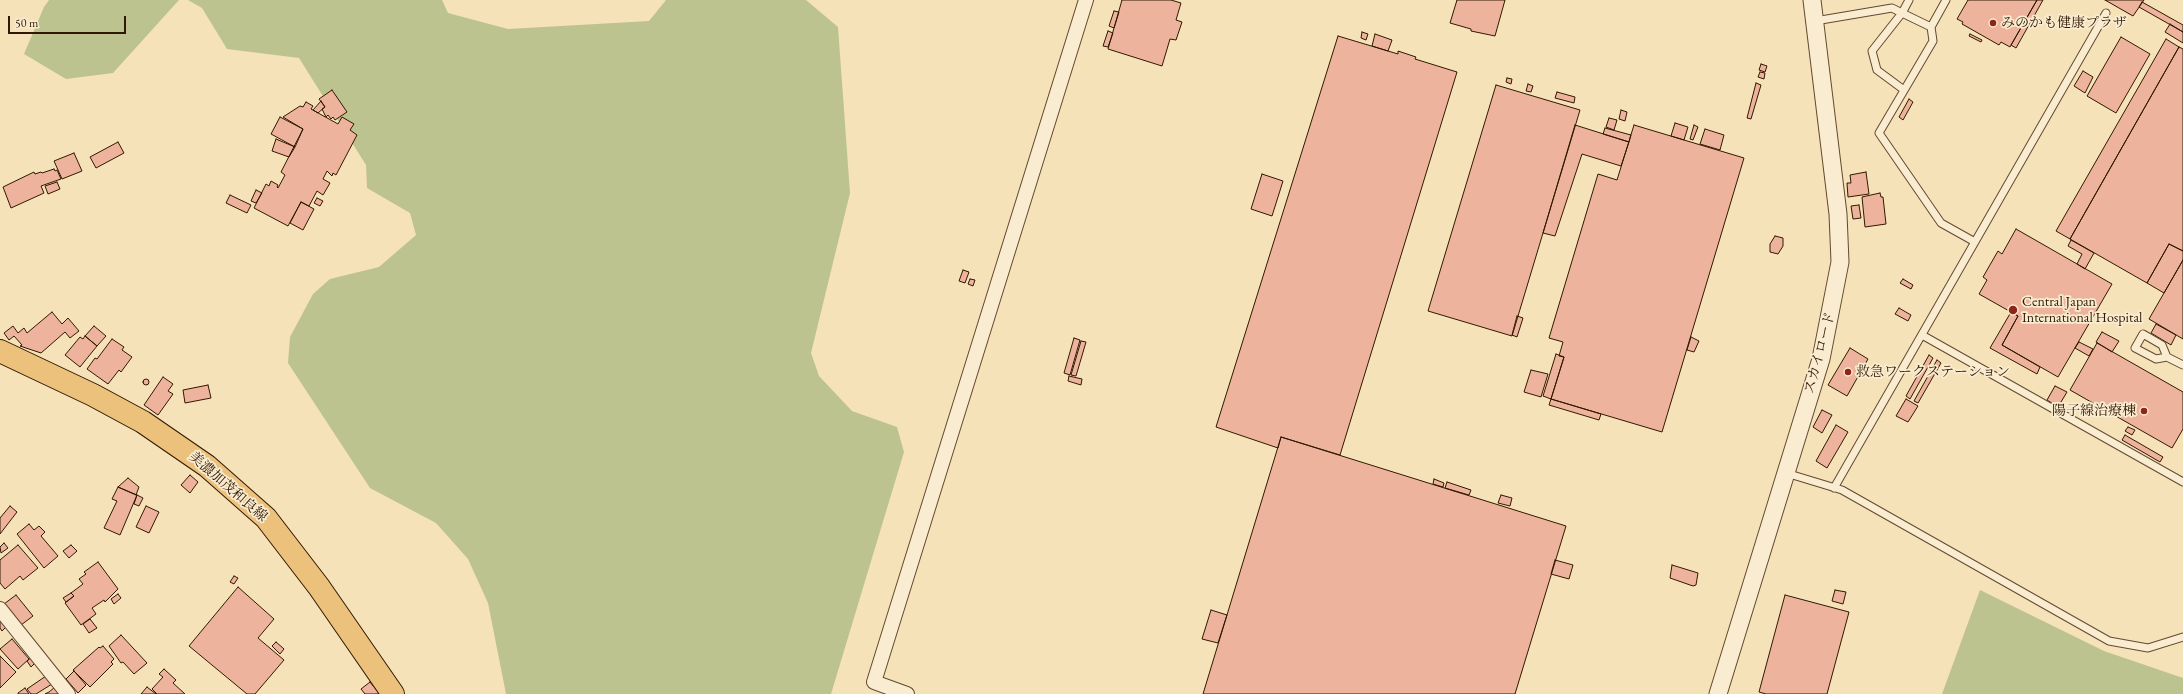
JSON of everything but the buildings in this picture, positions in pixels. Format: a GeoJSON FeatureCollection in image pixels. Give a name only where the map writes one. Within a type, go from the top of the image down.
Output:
{"type":"FeatureCollection","features":[{"type":"Feature","properties":{"kind":"main road","name":"美濃加茂和良線"},"geometry":{"type":"LineString","coordinates":[[0,351],[93,395],[143,422],[207,466],[266,518],[319,587],[394,694]]}},
{"type":"Feature","properties":{"kind":"street"},"geometry":{"type":"LineString","coordinates":[[907,694],[874,682],[1086,0]]}},
{"type":"Feature","properties":{"kind":"street","name":"スカイロード"},"geometry":{"type":"LineString","coordinates":[[1718,694],[1821,359],[1840,262],[1838,214],[1812,0]]}},
{"type":"Feature","properties":{"kind":"street"},"geometry":{"type":"LineString","coordinates":[[0,609],[68,694]]}},
{"type":"Feature","properties":{"kind":"lane"},"geometry":{"type":"LineString","coordinates":[[1904,90],[1877,70],[1872,51],[1902,13],[1909,0]]}},
{"type":"Feature","properties":{"kind":"lane"},"geometry":{"type":"LineString","coordinates":[[1946,0],[1931,27],[1933,41],[1879,133],[1941,223],[1975,242]]}},
{"type":"Feature","properties":{"kind":"lane"},"geometry":{"type":"LineString","coordinates":[[1815,22],[1892,8],[1931,27]]}},
{"type":"Feature","properties":{"kind":"lane"},"geometry":{"type":"LineString","coordinates":[[1834,488],[2106,13]]}},
{"type":"Feature","properties":{"kind":"lane"},"geometry":{"type":"LineString","coordinates":[[1922,335],[2183,482]]}},
{"type":"Feature","properties":{"kind":"lane"},"geometry":{"type":"LineString","coordinates":[[2167,357],[2183,365]]}},
{"type":"Feature","properties":{"kind":"lane"},"geometry":{"type":"LineString","coordinates":[[1786,473],[1842,490],[2109,641],[2148,648],[2183,637]]}},
{"type":"Feature","properties":{"kind":"green space"},"geometry":{"type":"Polygon","coordinates":[[[49,0],[179,0],[113,73],[66,79],[24,54],[44,7],[49,0]]]}},
{"type":"Feature","properties":{"kind":"green space"},"geometry":{"type":"Polygon","coordinates":[[[188,0],[442,0],[448,13],[508,29],[649,21],[666,0],[806,0],[838,27],[850,193],[811,353],[819,376],[852,411],[897,427],[904,452],[831,694],[506,694],[488,603],[468,559],[436,523],[370,488],[288,363],[290,337],[313,294],[330,279],[379,267],[416,235],[410,213],[367,188],[366,165],[299,58],[227,49],[202,8],[188,0]]]}},
{"type":"Feature","properties":{"kind":"green space"},"geometry":{"type":"Polygon","coordinates":[[[1980,590],[2104,651],[2183,678],[2183,694],[1942,694],[1980,590]]]}},
{"type":"Feature","properties":{"kind":"place","name":"みのかも健康プラザ"},"geometry":{"type":"Point","coordinates":[1993,23]}},
{"type":"Feature","properties":{"kind":"place","name":"Central Japan International Hospital"},"geometry":{"type":"Point","coordinates":[2013,310]}},
{"type":"Feature","properties":{"kind":"place","name":"救急ワークステーション"},"geometry":{"type":"Point","coordinates":[1848,372]}},
{"type":"Feature","properties":{"kind":"place","name":"陽子線治療棟"},"geometry":{"type":"Point","coordinates":[2144,411]}}]}
